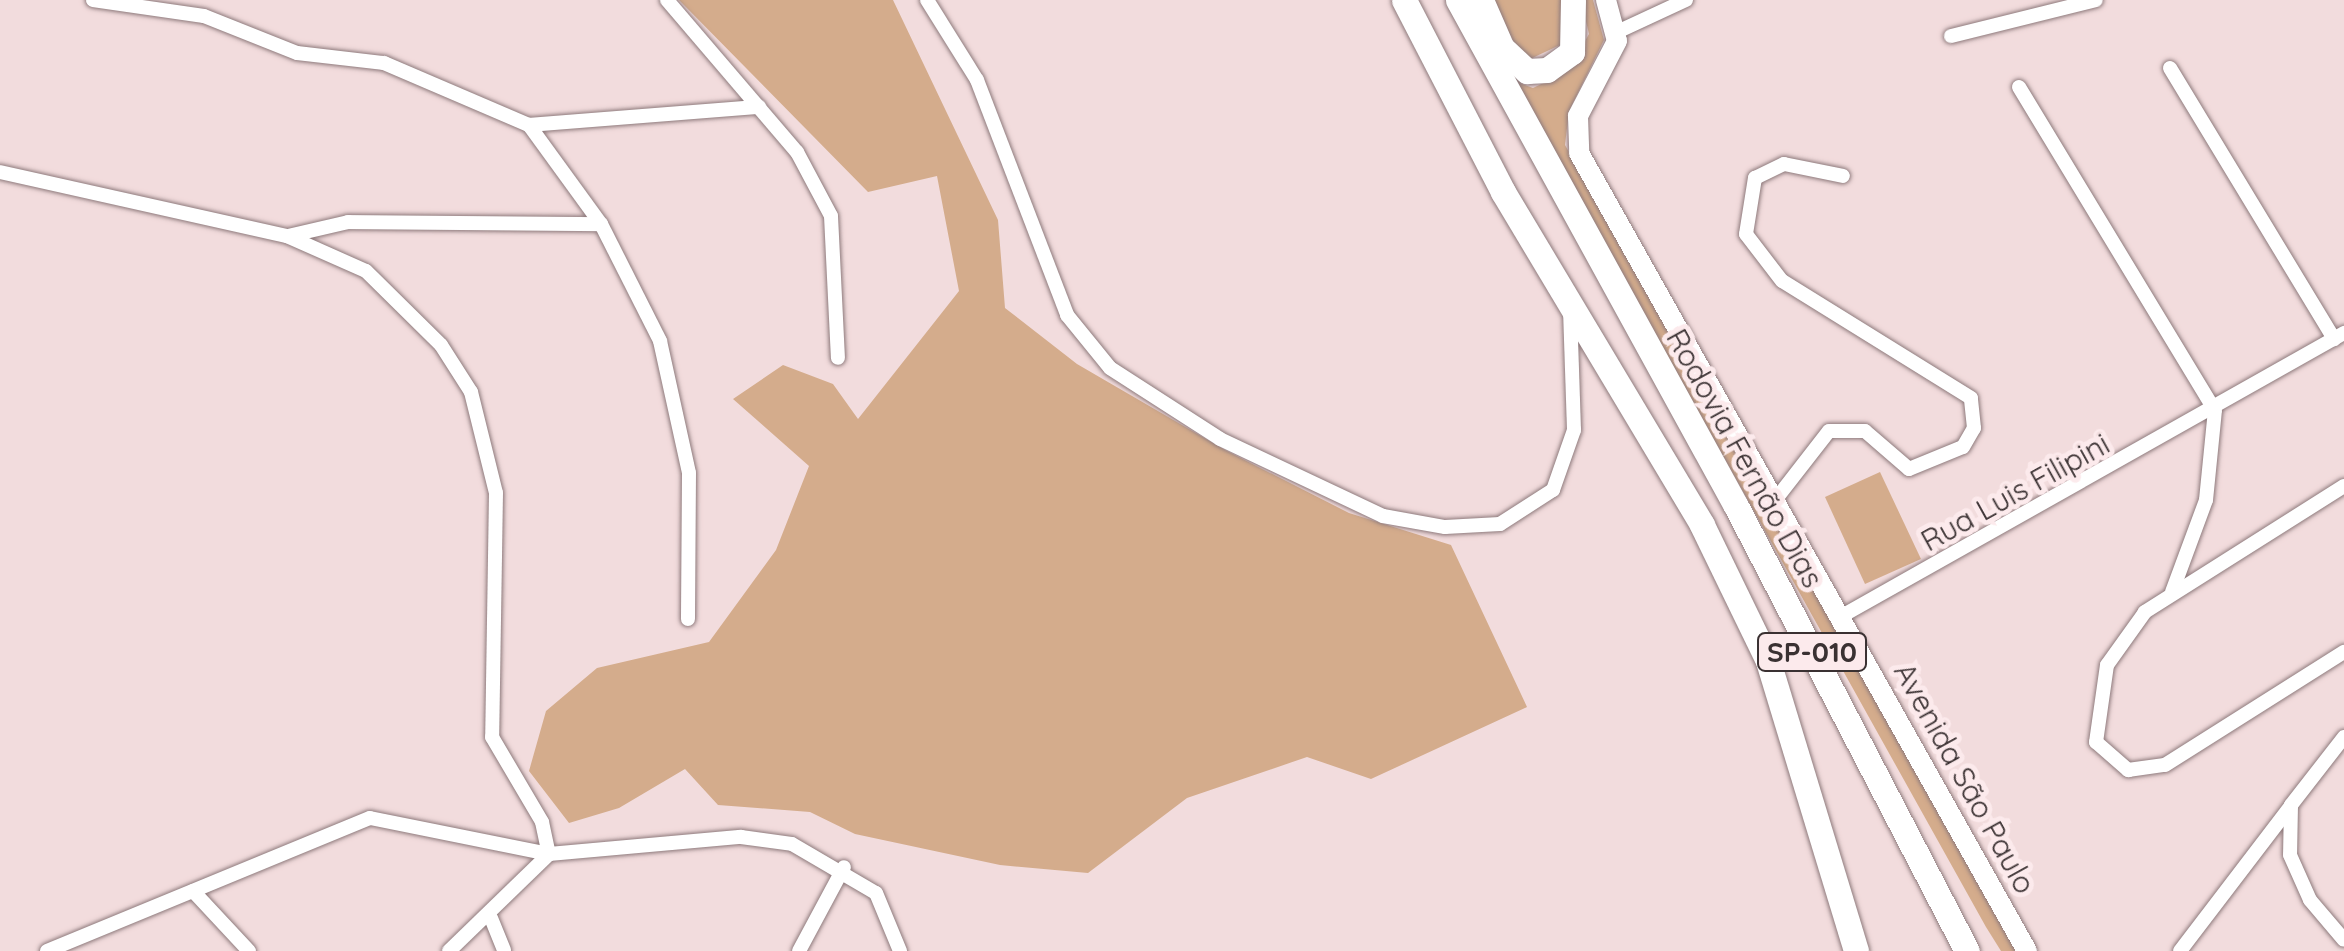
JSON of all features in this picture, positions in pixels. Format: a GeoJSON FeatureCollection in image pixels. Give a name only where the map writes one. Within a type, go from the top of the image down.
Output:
{"type":"FeatureCollection","features":[{"type":"Feature","properties":{"kind":"highway","name":"SP-010"},"geometry":{"type":"LineString","coordinates":[[1404,0],[1570,306],[1702,525],[1768,661],[1856,951]]}},
{"type":"Feature","properties":{"kind":"highway","name":"Rodovia Fernão Dias"},"geometry":{"type":"LineString","coordinates":[[1458,0],[1736,506],[1966,951]]}},
{"type":"Feature","properties":{"kind":"highway"},"geometry":{"type":"LineString","coordinates":[[1481,0],[1502,48],[1527,70],[1547,70],[1572,52],[1574,0]]}},
{"type":"Feature","properties":{"kind":"street"},"geometry":{"type":"LineString","coordinates":[[93,0],[204,16],[297,54],[384,63],[529,124],[759,107]]}},
{"type":"Feature","properties":{"kind":"street"},"geometry":{"type":"LineString","coordinates":[[667,0],[798,152],[831,216],[838,358]]}},
{"type":"Feature","properties":{"kind":"street"},"geometry":{"type":"LineString","coordinates":[[927,0],[978,80],[1068,315],[1110,368],[1168,412],[1383,516],[1445,528],[1500,524],[1553,490],[1574,430],[1570,306]]}},
{"type":"Feature","properties":{"kind":"street"},"geometry":{"type":"LineString","coordinates":[[1606,0],[1617,32],[1686,0]]}},
{"type":"Feature","properties":{"kind":"street"},"geometry":{"type":"LineString","coordinates":[[1950,36],[2096,0]]}},
{"type":"Feature","properties":{"kind":"street","name":"Avenida São Paulo"},"geometry":{"type":"LineString","coordinates":[[1617,32],[1578,116],[1578,153],[2028,951]]}},
{"type":"Feature","properties":{"kind":"street"},"geometry":{"type":"LineString","coordinates":[[2170,68],[2339,336]]}},
{"type":"Feature","properties":{"kind":"street"},"geometry":{"type":"LineString","coordinates":[[2019,87],[2214,410],[2206,500],[2172,593]]}},
{"type":"Feature","properties":{"kind":"street"},"geometry":{"type":"LineString","coordinates":[[529,124],[601,224],[660,341],[682,417],[688,618]]}},
{"type":"Feature","properties":{"kind":"street"},"geometry":{"type":"LineString","coordinates":[[1776,499],[1829,431],[1865,431],[1909,469],[1962,448],[1974,428],[1971,398],[1782,280],[1746,234],[1754,178],[1784,164],[1843,176]]}},
{"type":"Feature","properties":{"kind":"street"},"geometry":{"type":"LineString","coordinates":[[0,172],[287,236],[366,271],[441,345],[471,392],[500,555],[487,683],[492,736],[542,822],[549,854]]}},
{"type":"Feature","properties":{"kind":"street"},"geometry":{"type":"LineString","coordinates":[[287,236],[348,222],[601,224]]}},
{"type":"Feature","properties":{"kind":"street","name":"Rua Luis Filipini"},"geometry":{"type":"LineString","coordinates":[[1840,617],[2017,523],[2339,336]]}},
{"type":"Feature","properties":{"kind":"street"},"geometry":{"type":"LineString","coordinates":[[2344,486],[2172,593],[2122,637],[2097,692],[2096,742],[2128,770],[2165,766],[2344,652]]}},
{"type":"Feature","properties":{"kind":"street"},"geometry":{"type":"LineString","coordinates":[[2180,951],[2344,737]]}},
{"type":"Feature","properties":{"kind":"street"},"geometry":{"type":"LineString","coordinates":[[2291,805],[2297,876],[2344,940]]}},
{"type":"Feature","properties":{"kind":"street"},"geometry":{"type":"LineString","coordinates":[[48,951],[370,818],[549,854],[740,837],[792,844],[844,867],[876,892],[900,951]]}},
{"type":"Feature","properties":{"kind":"street"},"geometry":{"type":"LineString","coordinates":[[449,951],[491,918],[549,854]]}},
{"type":"Feature","properties":{"kind":"street"},"geometry":{"type":"LineString","coordinates":[[799,951],[844,867]]}},
{"type":"Feature","properties":{"kind":"street"},"geometry":{"type":"LineString","coordinates":[[193,891],[250,951]]}},
{"type":"Feature","properties":{"kind":"street"},"geometry":{"type":"LineString","coordinates":[[491,918],[504,951]]}},
{"type":"Feature","properties":{"kind":"shaded area"},"geometry":{"type":"Polygon","coordinates":[[[679,0],[893,0],[998,220],[1005,308],[1077,364],[1225,450],[1349,513],[1451,545],[1527,707],[1371,779],[1307,757],[1187,798],[1088,873],[1000,865],[855,834],[810,812],[718,805],[685,769],[619,808],[569,823],[529,771],[546,711],[597,668],[709,642],[776,550],[809,466],[733,399],[783,365],[833,384],[858,419],[959,291],[937,176],[868,192],[679,0]]]}},
{"type":"Feature","properties":{"kind":"shaded area"},"geometry":{"type":"Polygon","coordinates":[[[1483,0],[1563,0],[1562,44],[1526,61],[1483,0]]]}},
{"type":"Feature","properties":{"kind":"shaded area"},"geometry":{"type":"Polygon","coordinates":[[[1581,0],[1593,0],[1604,40],[1569,111],[1565,145],[2018,951],[2001,951],[1986,927],[1514,81],[1533,88],[1568,71],[1589,34],[1581,0]]]}},
{"type":"Feature","properties":{"kind":"shaded area"},"geometry":{"type":"Polygon","coordinates":[[[1880,472],[1921,559],[1865,584],[1825,497],[1880,472]]]}}]}
